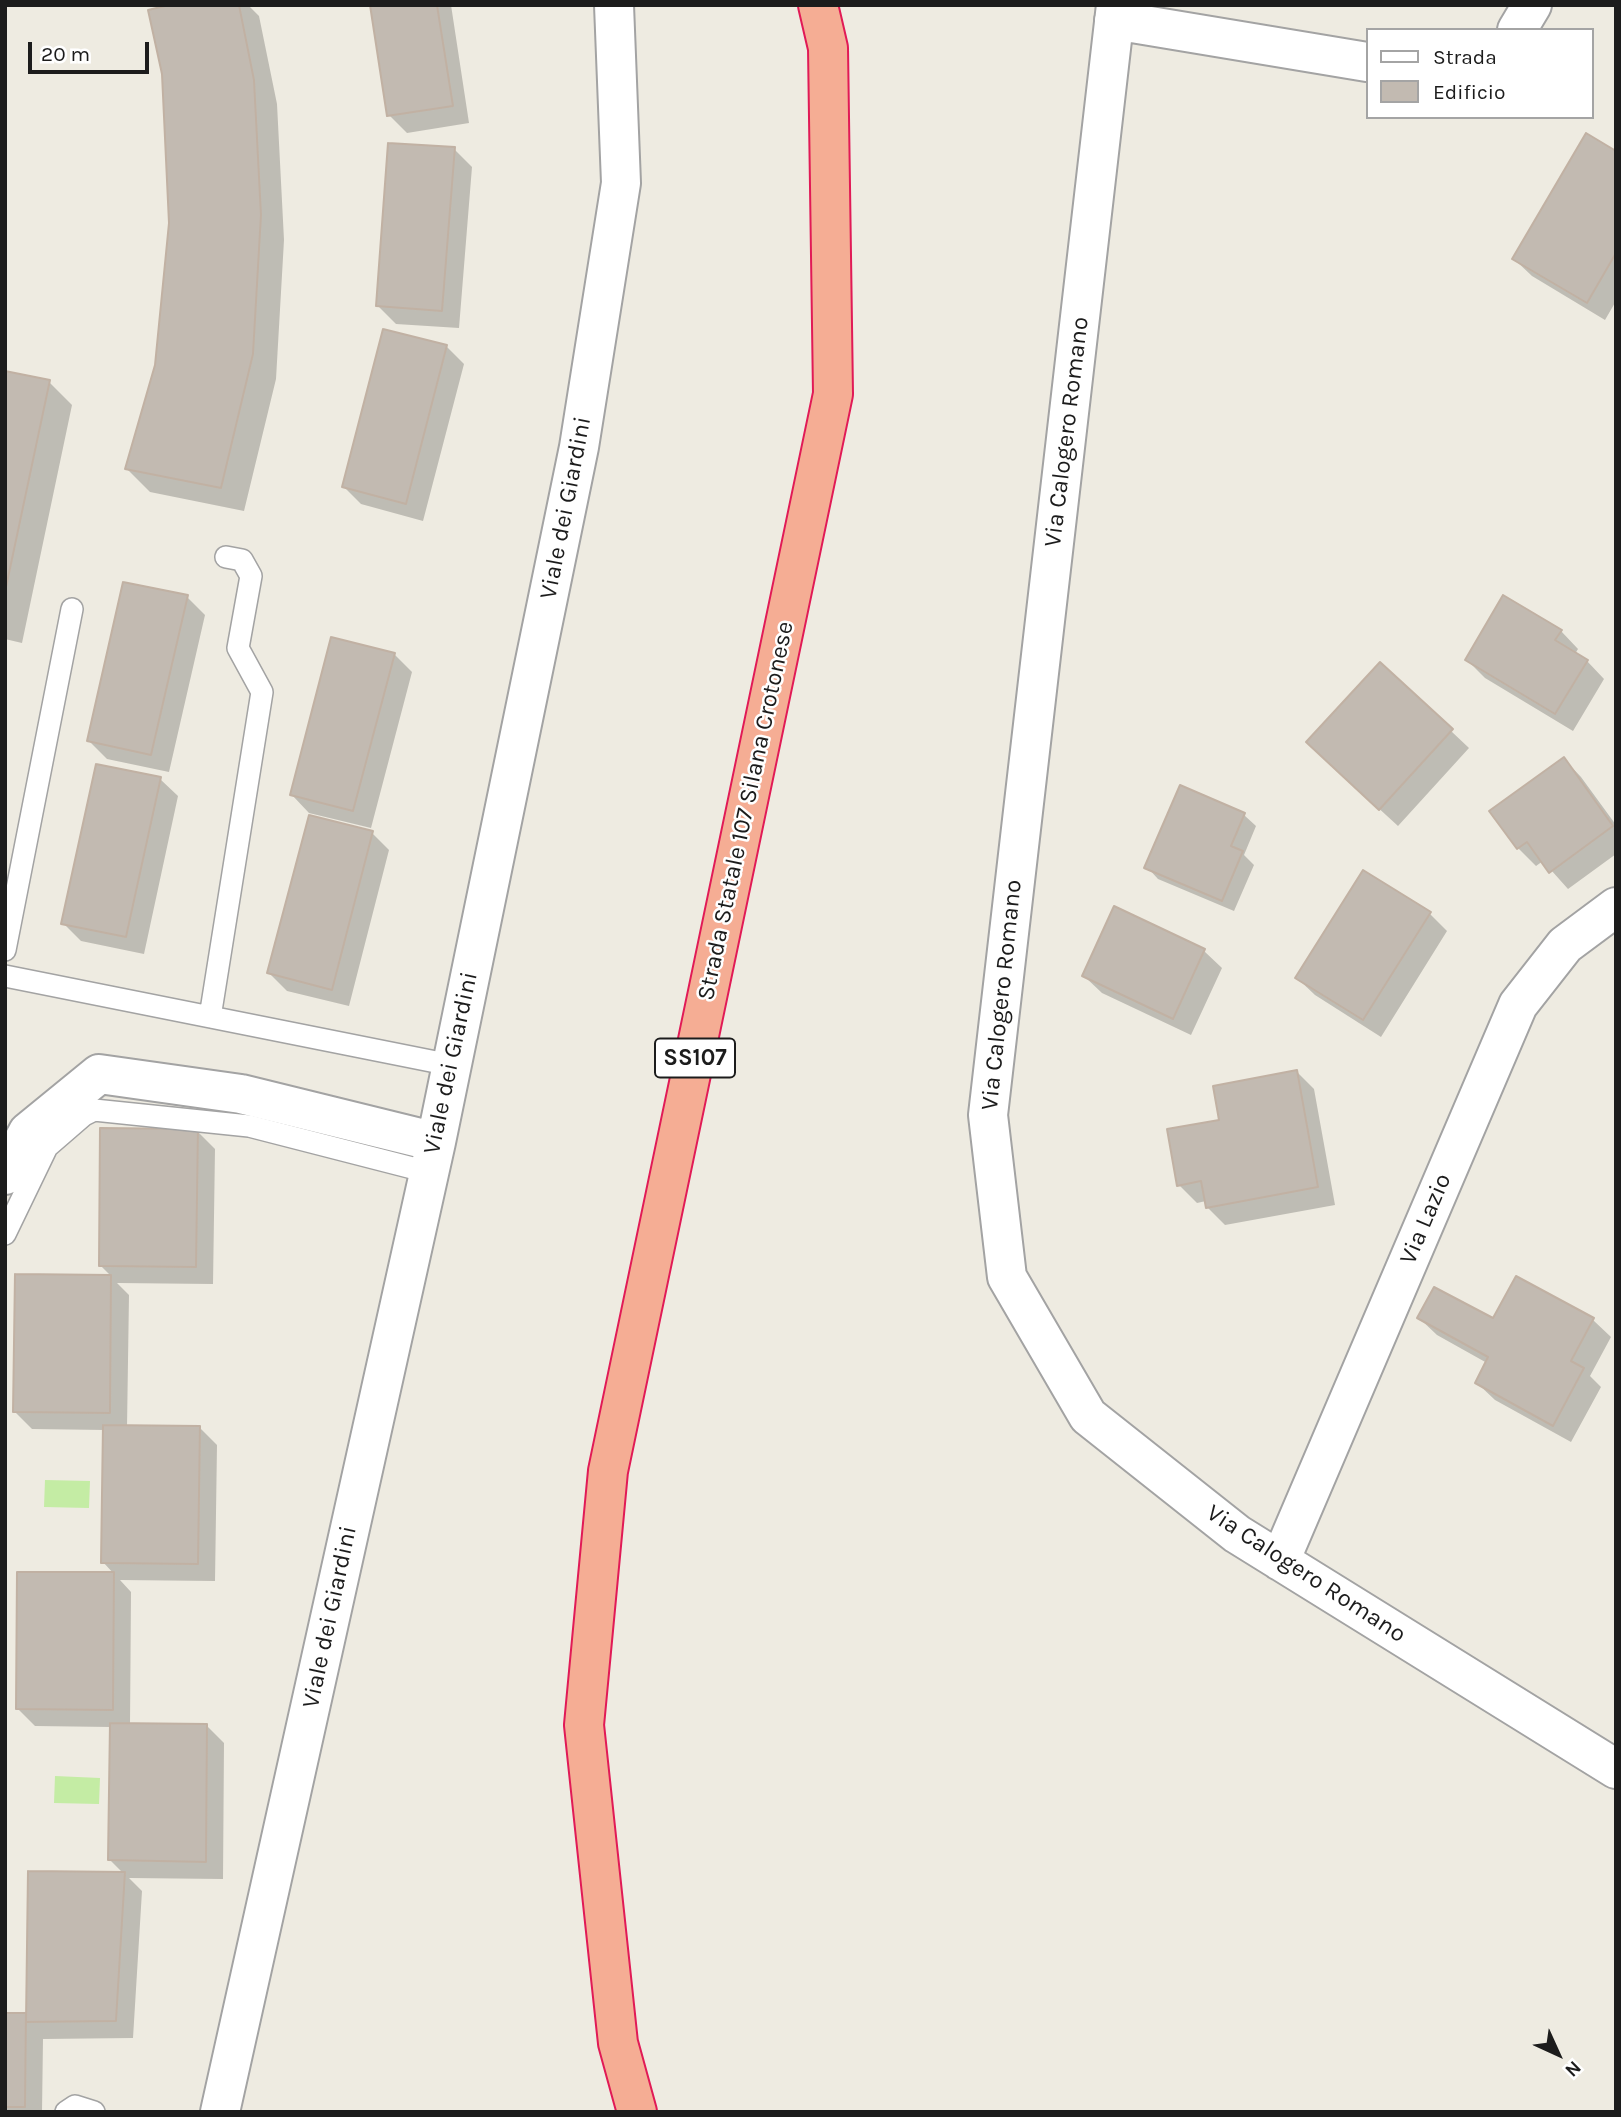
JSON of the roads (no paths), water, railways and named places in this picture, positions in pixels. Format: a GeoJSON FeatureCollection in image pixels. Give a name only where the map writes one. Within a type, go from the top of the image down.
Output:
{"type":"FeatureCollection","features":[{"type":"Feature","properties":{"kind":"highway","name":"Strada Statale 107 Silana Crotonese"},"geometry":{"type":"LineString","coordinates":[[637,2112],[618,2043],[584,1725],[608,1471],[834,394],[828,48],[818,5]]}},
{"type":"Feature","properties":{"kind":"street","name":"Viale dei Giardini"},"geometry":{"type":"LineString","coordinates":[[220,2112],[432,1157],[579,447],[621,183],[614,5]]}},
{"type":"Feature","properties":{"kind":"street"},"geometry":{"type":"LineString","coordinates":[[1518,28],[1532,5]]}},
{"type":"Feature","properties":{"kind":"street"},"geometry":{"type":"LineString","coordinates":[[1115,13],[1366,62]]}},
{"type":"Feature","properties":{"kind":"street","name":"Via Calogero Romano"},"geometry":{"type":"LineString","coordinates":[[1115,13],[988,1115],[1007,1277],[1088,1416],[1237,1534],[1616,1769]]}},
{"type":"Feature","properties":{"kind":"street","name":"Via Lazio"},"geometry":{"type":"LineString","coordinates":[[1280,1561],[1518,1005],[1565,945],[1616,907]]}},
{"type":"Feature","properties":{"kind":"street"},"geometry":{"type":"LineString","coordinates":[[5,1175],[28,1132],[99,1074],[241,1094],[432,1157]]}},
{"type":"Feature","properties":{"kind":"lane"},"geometry":{"type":"LineString","coordinates":[[210,1017],[262,692],[238,648],[251,576],[242,559],[226,557]]}},
{"type":"Feature","properties":{"kind":"lane"},"geometry":{"type":"LineString","coordinates":[[5,950],[72,609]]}},
{"type":"Feature","properties":{"kind":"lane"},"geometry":{"type":"LineString","coordinates":[[5,976],[451,1065]]}},
{"type":"Feature","properties":{"kind":"lane"},"geometry":{"type":"LineString","coordinates":[[5,1234],[47,1147],[84,1115],[94,1110],[250,1126],[432,1157]]}},
{"type":"Feature","properties":{"kind":"lane"},"geometry":{"type":"LineString","coordinates":[[66,2112],[75,2106],[94,2112]]}}]}
